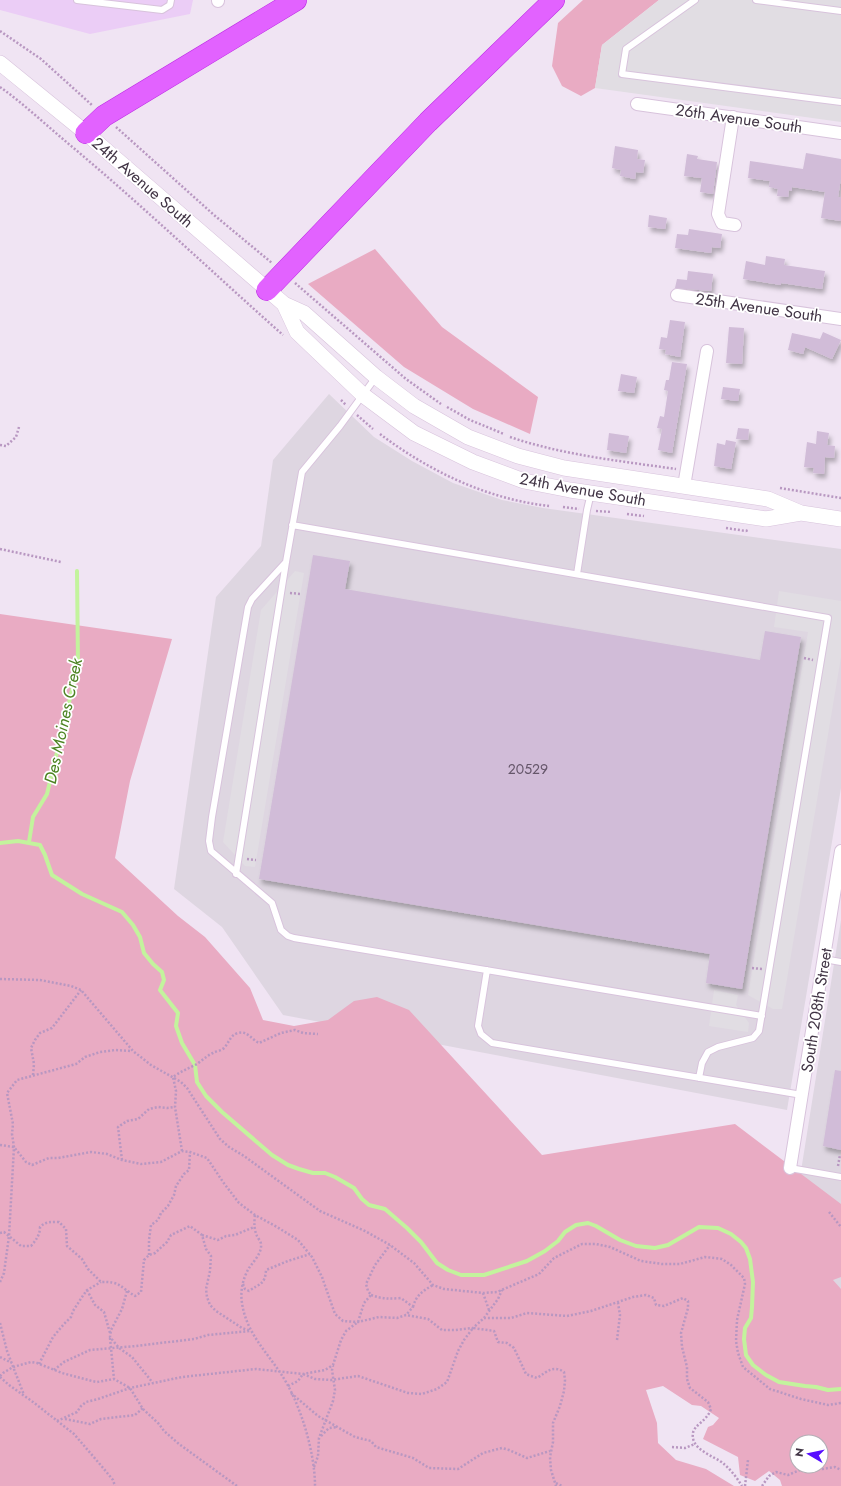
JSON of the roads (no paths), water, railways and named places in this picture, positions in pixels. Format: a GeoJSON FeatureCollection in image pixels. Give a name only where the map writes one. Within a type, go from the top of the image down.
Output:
{"type":"FeatureCollection","features":[{"type":"Feature","properties":{"kind":"highway"},"geometry":{"type":"LineString","coordinates":[[86,133],[104,116],[296,0]]}},
{"type":"Feature","properties":{"kind":"highway"},"geometry":{"type":"LineString","coordinates":[[267,290],[428,122],[554,0]]}},
{"type":"Feature","properties":{"kind":"street","name":"24th Avenue South"},"geometry":{"type":"LineString","coordinates":[[0,63],[112,155],[284,304],[304,313],[376,377],[414,406],[468,437],[518,456],[564,468],[768,499],[801,513],[841,519]]}},
{"type":"Feature","properties":{"kind":"street","name":"26th Avenue South"},"geometry":{"type":"LineString","coordinates":[[637,104],[841,133]]}},
{"type":"Feature","properties":{"kind":"street"},"geometry":{"type":"LineString","coordinates":[[733,117],[718,214],[722,223],[735,225]]}},
{"type":"Feature","properties":{"kind":"street","name":"25th Avenue South"},"geometry":{"type":"LineString","coordinates":[[677,295],[841,319]]}},
{"type":"Feature","properties":{"kind":"street","name":"24th Avenue South"},"geometry":{"type":"LineString","coordinates":[[284,304],[297,332],[363,395],[414,433],[473,462],[524,481],[592,492],[766,519],[801,513]]}},
{"type":"Feature","properties":{"kind":"street"},"geometry":{"type":"LineString","coordinates":[[684,486],[708,351]]}},
{"type":"Feature","properties":{"kind":"street","name":"South 208th Street"},"geometry":{"type":"LineString","coordinates":[[790,1168],[841,850]]}},
{"type":"Feature","properties":{"kind":"lane"},"geometry":{"type":"LineString","coordinates":[[77,0],[162,10],[170,5],[171,0]]}},
{"type":"Feature","properties":{"kind":"lane"},"geometry":{"type":"LineString","coordinates":[[694,0],[626,50],[622,74],[841,102]]}},
{"type":"Feature","properties":{"kind":"lane"},"geometry":{"type":"LineString","coordinates":[[756,0],[841,11]]}},
{"type":"Feature","properties":{"kind":"lane"},"geometry":{"type":"LineString","coordinates":[[236,874],[292,525],[302,472],[376,377]]}},
{"type":"Feature","properties":{"kind":"lane"},"geometry":{"type":"LineString","coordinates":[[577,574],[587,510],[592,492]]}},
{"type":"Feature","properties":{"kind":"lane"},"geometry":{"type":"LineString","coordinates":[[292,525],[828,618],[759,1031],[754,1038],[718,1047],[708,1052],[702,1063],[699,1078]]}},
{"type":"Feature","properties":{"kind":"lane"},"geometry":{"type":"LineString","coordinates":[[286,562],[252,600],[248,607],[212,817],[210,841],[211,851],[236,874],[272,903],[282,930],[288,936],[762,1016]]}},
{"type":"Feature","properties":{"kind":"lane"},"geometry":{"type":"LineString","coordinates":[[824,959],[841,962]]}},
{"type":"Feature","properties":{"kind":"lane"},"geometry":{"type":"LineString","coordinates":[[487,970],[478,1026],[482,1034],[492,1043],[802,1096]]}},
{"type":"Feature","properties":{"kind":"lane"},"geometry":{"type":"LineString","coordinates":[[790,1168],[840,1179]]}},
{"type":"Feature","properties":{"kind":"waterway","name":"Des Moines Creek"},"geometry":{"type":"LineString","coordinates":[[29,842],[33,817],[47,794],[78,665],[77,571]]}},
{"type":"Feature","properties":{"kind":"waterway","name":"Des Moines Creek"},"geometry":{"type":"LineString","coordinates":[[0,843],[18,841],[40,845],[52,875],[82,894],[122,912],[133,925],[140,937],[144,953],[162,972],[164,980],[160,990],[178,1013],[176,1026],[182,1043],[195,1065],[197,1082],[206,1096],[222,1112],[272,1155],[288,1165],[313,1173],[325,1173],[335,1177],[354,1188],[362,1199],[369,1205],[385,1209],[421,1242],[437,1263],[448,1270],[461,1275],[484,1275],[527,1261],[545,1251],[558,1241],[565,1232],[576,1225],[588,1223],[620,1240],[636,1246],[655,1248],[668,1245],[699,1227],[718,1228],[731,1234],[741,1242],[746,1248],[750,1259],[753,1282],[752,1307],[751,1318],[745,1328],[744,1339],[746,1355],[753,1365],[766,1375],[779,1382],[828,1390],[841,1389]]}}]}
